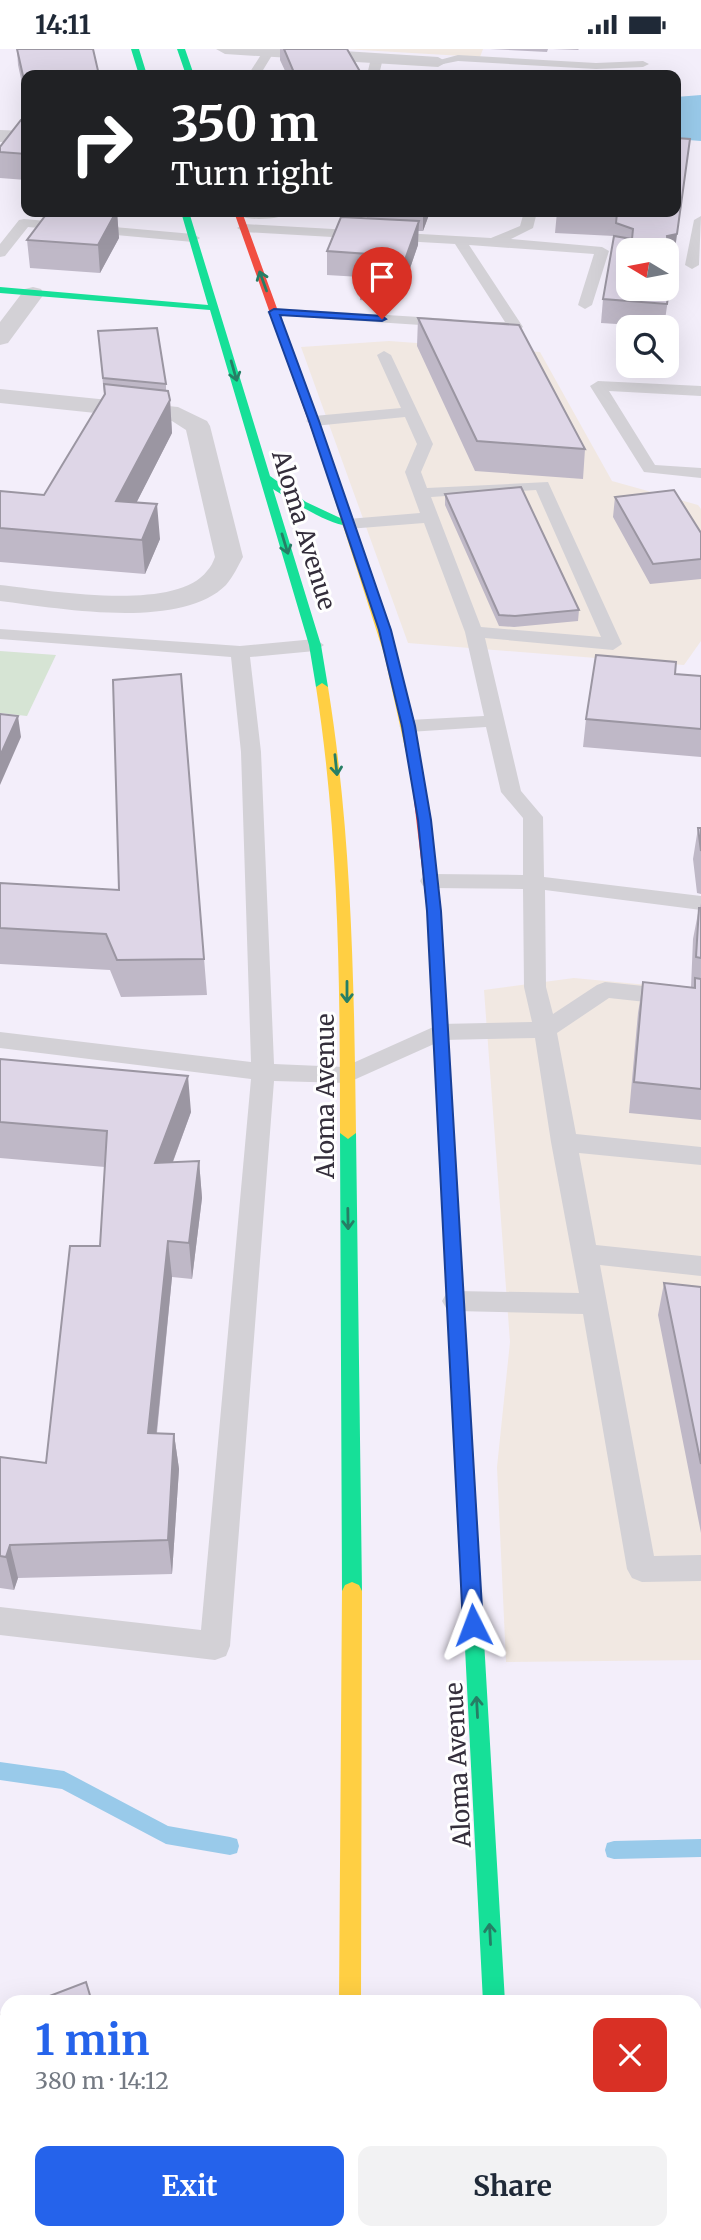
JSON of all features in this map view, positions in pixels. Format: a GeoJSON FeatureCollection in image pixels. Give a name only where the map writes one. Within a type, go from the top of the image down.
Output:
{"type":"FeatureCollection","features":[{"type":"Feature","properties":{"kind":"main road"},"geometry":{"type":"LineString","coordinates":[[135,49],[141,70]]}},
{"type":"Feature","properties":{"kind":"main road"},"geometry":{"type":"LineString","coordinates":[[181,49],[188,70]]}},
{"type":"Feature","properties":{"kind":"main road","name":"Aloma Avenue"},"geometry":{"type":"LineString","coordinates":[[187,217],[222,310],[265,478],[315,645],[340,805],[344,864],[353,1676],[350,1995]]}},
{"type":"Feature","properties":{"kind":"main road","name":"Aloma Avenue"},"geometry":{"type":"LineString","coordinates":[[240,218],[314,421],[385,630],[409,726],[424,820],[431,881],[440,1031],[494,1995]]}},
{"type":"Feature","properties":{"kind":"main road"},"geometry":{"type":"LineString","coordinates":[[0,290],[222,310]]}},
{"type":"Feature","properties":{"kind":"main road"},"geometry":{"type":"LineString","coordinates":[[293,413],[314,421]]}},
{"type":"Feature","properties":{"kind":"main road"},"geometry":{"type":"LineString","coordinates":[[265,478],[302,503],[348,524]]}},
{"type":"Feature","properties":{"kind":"street"},"geometry":{"type":"LineString","coordinates":[[225,49],[268,52],[375,67],[438,62]]}},
{"type":"Feature","properties":{"kind":"street"},"geometry":{"type":"LineString","coordinates":[[0,135],[21,137]]}},
{"type":"Feature","properties":{"kind":"street"},"geometry":{"type":"LineString","coordinates":[[0,338],[33,294]]}},
{"type":"Feature","properties":{"kind":"street"},"geometry":{"type":"LineString","coordinates":[[0,396],[178,414],[198,426],[229,557],[215,580],[181,599],[132,605],[0,593]]}},
{"type":"Feature","properties":{"kind":"lane"},"geometry":{"type":"LineString","coordinates":[[552,64],[555,49]]}},
{"type":"Feature","properties":{"kind":"lane"},"geometry":{"type":"LineString","coordinates":[[257,70],[268,52]]}},
{"type":"Feature","properties":{"kind":"lane"},"geometry":{"type":"LineString","coordinates":[[438,62],[458,58],[552,64],[643,64]]}},
{"type":"Feature","properties":{"kind":"lane"},"geometry":{"type":"LineString","coordinates":[[493,242],[526,228],[529,217]]}},
{"type":"Feature","properties":{"kind":"lane"},"geometry":{"type":"LineString","coordinates":[[240,218],[609,252],[585,305]]}},
{"type":"Feature","properties":{"kind":"lane"},"geometry":{"type":"LineString","coordinates":[[691,265],[701,222]]}},
{"type":"Feature","properties":{"kind":"lane"},"geometry":{"type":"LineString","coordinates":[[0,253],[24,223],[193,238]]}},
{"type":"Feature","properties":{"kind":"lane"},"geometry":{"type":"LineString","coordinates":[[274,312],[516,327],[459,240]]}},
{"type":"Feature","properties":{"kind":"lane"},"geometry":{"type":"LineString","coordinates":[[384,355],[425,444],[413,472],[474,632],[511,792],[533,817],[534,987],[545,1030],[563,1142],[642,1569],[701,1568]]}},
{"type":"Feature","properties":{"kind":"lane"},"geometry":{"type":"LineString","coordinates":[[701,391],[598,386],[650,469],[701,473]]}},
{"type":"Feature","properties":{"kind":"lane"},"geometry":{"type":"LineString","coordinates":[[314,421],[411,412]]}},
{"type":"Feature","properties":{"kind":"lane"},"geometry":{"type":"LineString","coordinates":[[422,493],[542,485],[613,644],[474,632]]}},
{"type":"Feature","properties":{"kind":"lane"},"geometry":{"type":"LineString","coordinates":[[348,524],[431,517]]}},
{"type":"Feature","properties":{"kind":"lane"},"geometry":{"type":"LineString","coordinates":[[0,634],[240,652],[315,645]]}},
{"type":"Feature","properties":{"kind":"lane"},"geometry":{"type":"LineString","coordinates":[[0,1621],[215,1646],[262,1072],[251,753],[240,652]]}},
{"type":"Feature","properties":{"kind":"lane"},"geometry":{"type":"LineString","coordinates":[[409,726],[495,722]]}},
{"type":"Feature","properties":{"kind":"lane"},"geometry":{"type":"LineString","coordinates":[[431,881],[534,882],[701,903]]}},
{"type":"Feature","properties":{"kind":"lane"},"geometry":{"type":"LineString","coordinates":[[0,1040],[262,1072],[347,1075],[440,1031],[545,1030],[605,990],[701,1000]]}},
{"type":"Feature","properties":{"kind":"lane"},"geometry":{"type":"LineString","coordinates":[[563,1142],[701,1156]]}},
{"type":"Feature","properties":{"kind":"lane"},"geometry":{"type":"LineString","coordinates":[[583,1253],[701,1266]]}},
{"type":"Feature","properties":{"kind":"lane"},"geometry":{"type":"LineString","coordinates":[[455,1301],[593,1304]]}},
{"type":"Feature","properties":{"kind":"shaded area"},"geometry":{"type":"Polygon","coordinates":[[[344,49],[483,49],[480,57],[344,49]]]}},
{"type":"Feature","properties":{"kind":"shaded area"},"geometry":{"type":"Polygon","coordinates":[[[389,341],[540,352],[612,481],[698,505],[701,509],[701,641],[684,665],[408,643],[301,347],[389,341]]]}},
{"type":"Feature","properties":{"kind":"shaded area"},"geometry":{"type":"Polygon","coordinates":[[[574,978],[701,990],[701,1660],[506,1662],[497,1467],[510,1342],[484,990],[574,978]]]}},
{"type":"Feature","properties":{"kind":"green space"},"geometry":{"type":"Polygon","coordinates":[[[0,651],[56,655],[27,716],[0,713],[0,651]]]}},
{"type":"Feature","properties":{"kind":"water"},"geometry":{"type":"Polygon","coordinates":[[[701,95],[701,141],[681,139],[681,97],[701,95]]]}},
{"type":"Feature","properties":{"kind":"building"},"geometry":{"type":"Polygon","coordinates":[[[17,49],[93,49],[98,70],[22,70],[17,49]]]}},
{"type":"Feature","properties":{"kind":"building"},"geometry":{"type":"Polygon","coordinates":[[[284,49],[347,49],[359,70],[293,70],[284,49]]]}},
{"type":"Feature","properties":{"kind":"building"},"geometry":{"type":"Polygon","coordinates":[[[21,120],[21,154],[0,152],[0,147],[21,120]]]}},
{"type":"Feature","properties":{"kind":"building"},"geometry":{"type":"Polygon","coordinates":[[[681,138],[690,139],[681,205],[681,138]]]}},
{"type":"Feature","properties":{"kind":"building"},"geometry":{"type":"Polygon","coordinates":[[[44,217],[113,217],[98,245],[27,240],[44,217]]]}},
{"type":"Feature","properties":{"kind":"building"},"geometry":{"type":"Polygon","coordinates":[[[341,217],[419,221],[398,279],[360,276],[368,254],[327,251],[341,217]]]}},
{"type":"Feature","properties":{"kind":"building"},"geometry":{"type":"Polygon","coordinates":[[[617,217],[679,217],[677,234],[667,238],[632,238],[633,229],[616,223],[617,217]]]}},
{"type":"Feature","properties":{"kind":"building"},"geometry":{"type":"Polygon","coordinates":[[[614,236],[626,238],[616,238],[616,300],[603,299],[614,236]]]}},
{"type":"Feature","properties":{"kind":"building"},"geometry":{"type":"Polygon","coordinates":[[[629,301],[667,301],[667,304],[629,301]]]}},
{"type":"Feature","properties":{"kind":"building"},"geometry":{"type":"Polygon","coordinates":[[[418,318],[519,325],[585,449],[477,441],[418,318]]]}},
{"type":"Feature","properties":{"kind":"building"},"geometry":{"type":"Polygon","coordinates":[[[157,328],[166,384],[103,378],[98,331],[157,328]]]}},
{"type":"Feature","properties":{"kind":"building"},"geometry":{"type":"Polygon","coordinates":[[[104,384],[168,391],[170,400],[116,501],[157,504],[142,540],[0,528],[0,491],[44,495],[105,394],[104,384]]]}},
{"type":"Feature","properties":{"kind":"building"},"geometry":{"type":"Polygon","coordinates":[[[521,487],[579,610],[499,615],[445,494],[521,487]]]}},
{"type":"Feature","properties":{"kind":"building"},"geometry":{"type":"Polygon","coordinates":[[[674,490],[701,533],[701,559],[653,564],[615,497],[674,490]]]}},
{"type":"Feature","properties":{"kind":"building"},"geometry":{"type":"Polygon","coordinates":[[[596,655],[676,662],[675,674],[701,676],[701,729],[586,719],[596,655]]]}},
{"type":"Feature","properties":{"kind":"building"},"geometry":{"type":"Polygon","coordinates":[[[181,674],[204,959],[117,960],[106,934],[0,928],[0,883],[119,890],[113,680],[181,674]]]}},
{"type":"Feature","properties":{"kind":"building"},"geometry":{"type":"Polygon","coordinates":[[[0,714],[18,716],[0,756],[0,714]]]}},
{"type":"Feature","properties":{"kind":"building"},"geometry":{"type":"Polygon","coordinates":[[[698,828],[701,828],[701,851],[698,828]]]}},
{"type":"Feature","properties":{"kind":"building"},"geometry":{"type":"Polygon","coordinates":[[[701,908],[701,958],[696,957],[701,908]]]}},
{"type":"Feature","properties":{"kind":"building"},"geometry":{"type":"Polygon","coordinates":[[[695,978],[701,979],[701,1089],[634,1082],[643,982],[695,988],[695,978]]]}},
{"type":"Feature","properties":{"kind":"building"},"geometry":{"type":"Polygon","coordinates":[[[0,1059],[188,1076],[155,1163],[199,1161],[189,1243],[168,1241],[148,1433],[174,1434],[168,1540],[10,1545],[6,1557],[0,1556],[0,1457],[46,1463],[70,1246],[100,1246],[107,1131],[0,1122],[0,1059]]]}},
{"type":"Feature","properties":{"kind":"building"},"geometry":{"type":"Polygon","coordinates":[[[664,1283],[701,1287],[701,1464],[664,1283]]]}},
{"type":"Feature","properties":{"kind":"building"},"geometry":{"type":"Polygon","coordinates":[[[86,1982],[90,1995],[52,1995],[86,1982]]]}},
{"type":"Feature","properties":{"kind":"waterway"},"geometry":{"type":"LineString","coordinates":[[0,1771],[64,1780],[166,1835],[230,1846]]}},
{"type":"Feature","properties":{"kind":"waterway"},"geometry":{"type":"LineString","coordinates":[[614,1850],[701,1848]]}},
{"type":"Feature","properties":{"kind":"traffic: fast"},"geometry":{"type":"LineString","coordinates":[[135,49],[141,70]]}},
{"type":"Feature","properties":{"kind":"traffic: fast"},"geometry":{"type":"LineString","coordinates":[[181,49],[188,70]]}},
{"type":"Feature","properties":{"kind":"traffic: fast"},"geometry":{"type":"LineString","coordinates":[[187,217],[315,645],[322,687]]}},
{"type":"Feature","properties":{"kind":"traffic: fast"},"geometry":{"type":"LineString","coordinates":[[0,290],[215,308]]}},
{"type":"Feature","properties":{"kind":"traffic: fast"},"geometry":{"type":"LineString","coordinates":[[265,478],[302,504],[348,524]]}},
{"type":"Feature","properties":{"kind":"traffic: fast"},"geometry":{"type":"LineString","coordinates":[[348,1133],[352,1591]]}},
{"type":"Feature","properties":{"kind":"traffic: fast"},"geometry":{"type":"LineString","coordinates":[[464,1451],[494,1995]]}},
{"type":"Feature","properties":{"kind":"traffic: slow"},"geometry":{"type":"LineString","coordinates":[[326,457],[390,654],[417,775]]}},
{"type":"Feature","properties":{"kind":"traffic: slow"},"geometry":{"type":"LineString","coordinates":[[322,687],[331,742],[342,853],[348,1133]]}},
{"type":"Feature","properties":{"kind":"traffic: slow"},"geometry":{"type":"LineString","coordinates":[[447,1152],[464,1451]]}},
{"type":"Feature","properties":{"kind":"traffic: slow"},"geometry":{"type":"LineString","coordinates":[[350,1995],[352,1591]]}},
{"type":"Feature","properties":{"kind":"traffic: jam"},"geometry":{"type":"LineString","coordinates":[[240,217],[326,457]]}},
{"type":"Feature","properties":{"kind":"traffic: jam"},"geometry":{"type":"LineString","coordinates":[[417,775],[434,911],[447,1152]]}},
{"type":"Feature","properties":{"kind":"route"},"geometry":{"type":"LineString","coordinates":[[382,319],[274,312],[385,630],[409,726],[424,820],[434,911],[473,1625]]}}]}
